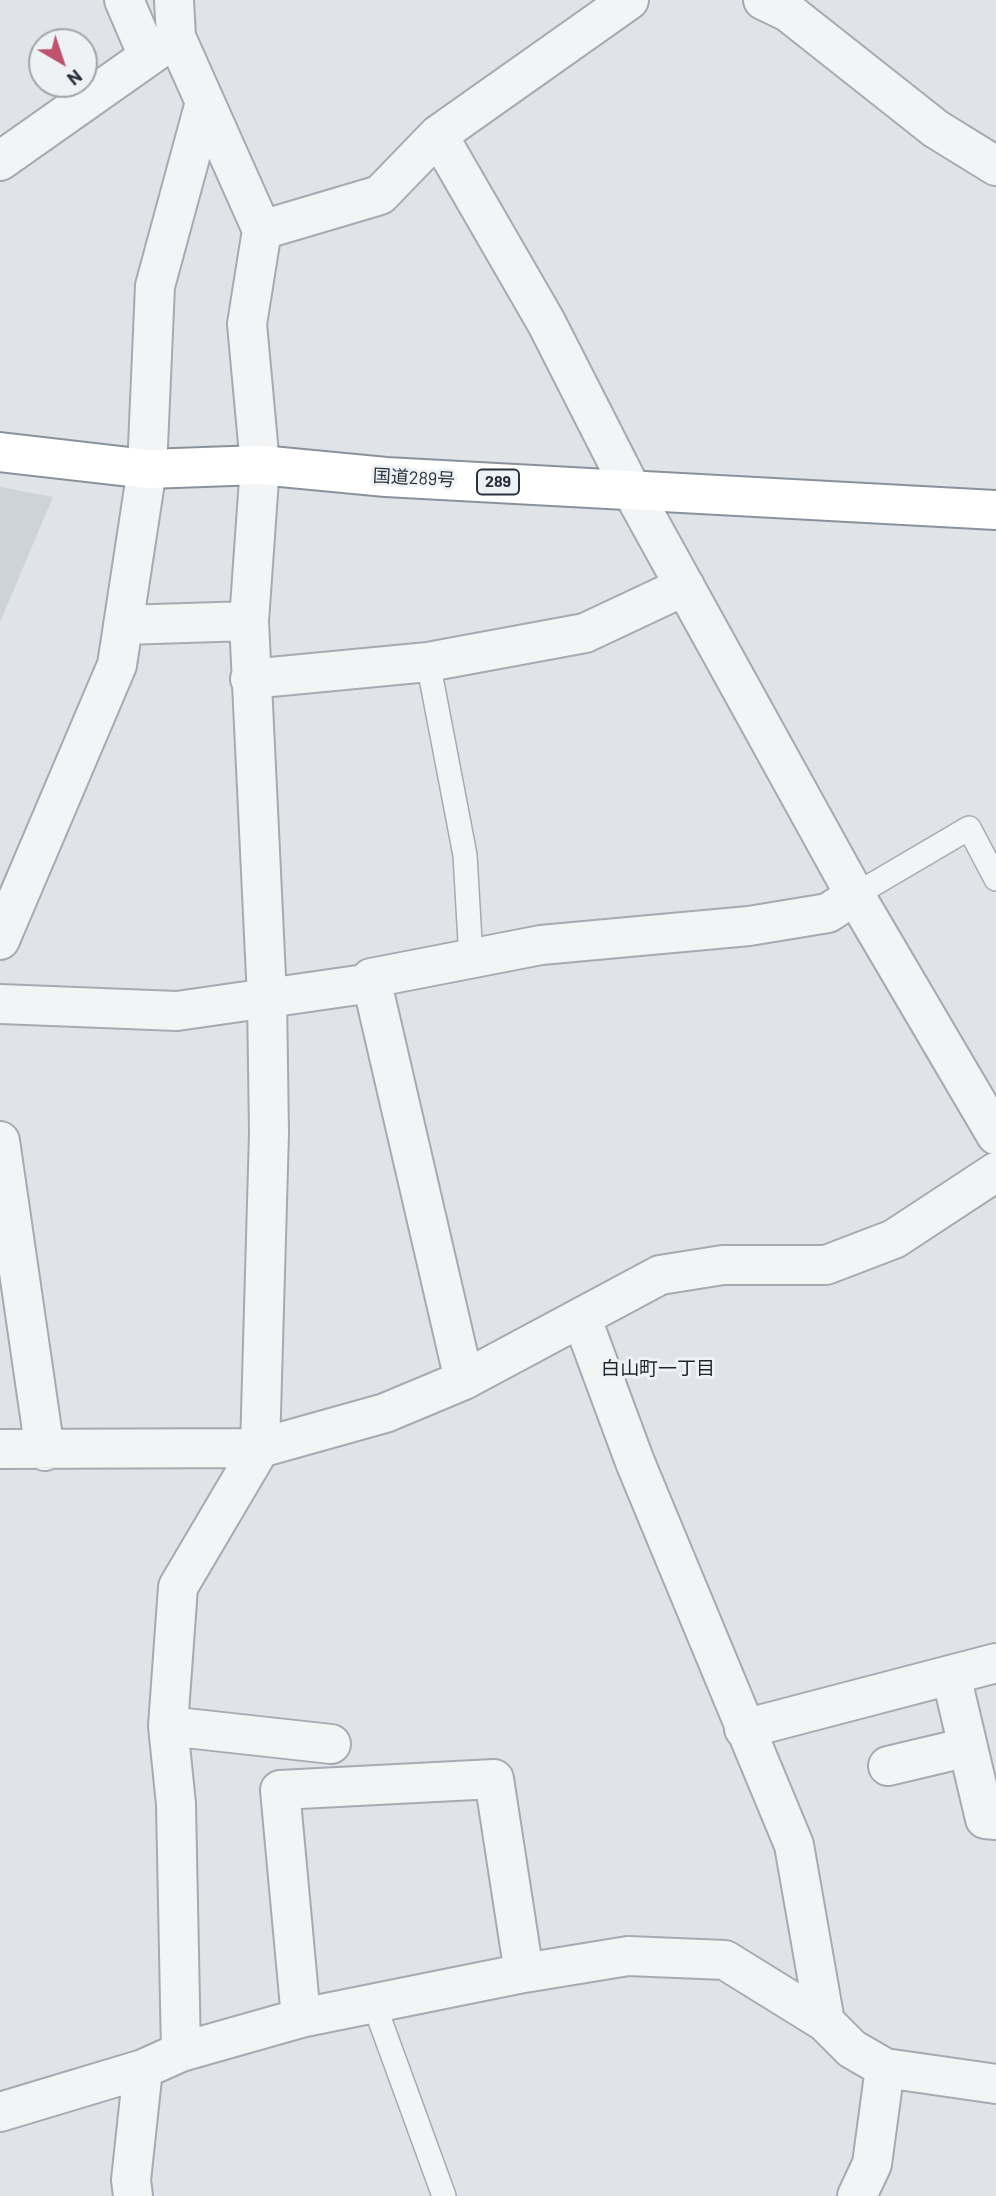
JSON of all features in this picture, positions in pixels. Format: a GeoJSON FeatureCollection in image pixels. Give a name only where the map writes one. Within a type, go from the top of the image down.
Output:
{"type":"FeatureCollection","features":[{"type":"Feature","properties":{"kind":"highway","name":"国道289号"},"geometry":{"type":"LineString","coordinates":[[0,452],[147,469],[260,465],[386,477],[996,510]]}},
{"type":"Feature","properties":{"kind":"street"},"geometry":{"type":"LineString","coordinates":[[124,0],[205,102],[262,230],[247,324],[260,465],[249,621],[267,998],[269,1133],[260,1448],[178,1587],[168,1726],[176,1804],[181,2052]]}},
{"type":"Feature","properties":{"kind":"street"},"geometry":{"type":"LineString","coordinates":[[0,161],[162,47],[174,0]]}},
{"type":"Feature","properties":{"kind":"street"},"geometry":{"type":"LineString","coordinates":[[262,230],[380,195],[438,135],[629,0]]}},
{"type":"Feature","properties":{"kind":"street"},"geometry":{"type":"LineString","coordinates":[[763,0],[788,12],[936,129],[996,166]]}},
{"type":"Feature","properties":{"kind":"street"},"geometry":{"type":"LineString","coordinates":[[0,940],[117,665],[147,469],[155,286],[205,102]]}},
{"type":"Feature","properties":{"kind":"street"},"geometry":{"type":"LineString","coordinates":[[438,135],[546,322],[631,489],[855,895],[996,1135]]}},
{"type":"Feature","properties":{"kind":"street"},"geometry":{"type":"LineString","coordinates":[[250,679],[428,662],[585,633],[685,586]]}},
{"type":"Feature","properties":{"kind":"street"},"geometry":{"type":"LineString","coordinates":[[123,625],[249,621]]}},
{"type":"Feature","properties":{"kind":"street"},"geometry":{"type":"LineString","coordinates":[[464,1380],[371,978],[541,944],[762,924],[828,913],[855,895]]}},
{"type":"Feature","properties":{"kind":"street"},"geometry":{"type":"LineString","coordinates":[[0,1004],[177,1011],[372,983]]}},
{"type":"Feature","properties":{"kind":"street"},"geometry":{"type":"LineString","coordinates":[[0,1140],[45,1451]]}},
{"type":"Feature","properties":{"kind":"street"},"geometry":{"type":"LineString","coordinates":[[0,1449],[45,1451],[260,1448],[385,1413],[464,1380],[660,1275],[723,1265],[826,1265],[894,1239],[996,1172]]}},
{"type":"Feature","properties":{"kind":"street"},"geometry":{"type":"LineString","coordinates":[[582,1319],[744,1729],[794,1845],[825,2022]]}},
{"type":"Feature","properties":{"kind":"street"},"geometry":{"type":"LineString","coordinates":[[744,1729],[996,1663]]}},
{"type":"Feature","properties":{"kind":"street"},"geometry":{"type":"LineString","coordinates":[[951,1675],[985,1819],[996,1821]]}},
{"type":"Feature","properties":{"kind":"street"},"geometry":{"type":"LineString","coordinates":[[168,1726],[331,1744]]}},
{"type":"Feature","properties":{"kind":"street"},"geometry":{"type":"LineString","coordinates":[[888,1766],[968,1747]]}},
{"type":"Feature","properties":{"kind":"street"},"geometry":{"type":"LineString","coordinates":[[301,2018],[280,1790],[494,1779],[524,1973]]}},
{"type":"Feature","properties":{"kind":"street"},"geometry":{"type":"LineString","coordinates":[[0,2112],[143,2069],[181,2052],[301,2018],[524,1973],[628,1956],[725,1961],[825,2022],[852,2049],[885,2068],[996,2084]]}},
{"type":"Feature","properties":{"kind":"street"},"geometry":{"type":"LineString","coordinates":[[857,2196],[872,2164],[885,2068]]}},
{"type":"Feature","properties":{"kind":"street"},"geometry":{"type":"LineString","coordinates":[[133,2196],[131,2180],[143,2069]]}},
{"type":"Feature","properties":{"kind":"lane"},"geometry":{"type":"LineString","coordinates":[[428,662],[465,855],[471,959]]}},
{"type":"Feature","properties":{"kind":"lane"},"geometry":{"type":"LineString","coordinates":[[855,895],[969,828],[996,878]]}},
{"type":"Feature","properties":{"kind":"lane"},"geometry":{"type":"LineString","coordinates":[[374,2004],[444,2196]]}},
{"type":"Feature","properties":{"kind":"shaded area"},"geometry":{"type":"Polygon","coordinates":[[[0,487],[53,497],[0,622],[0,487]]]}},
{"type":"Feature","properties":{"kind":"district","name":"白山町一丁目"},"geometry":{"type":"Point","coordinates":[658,1369]}}]}
